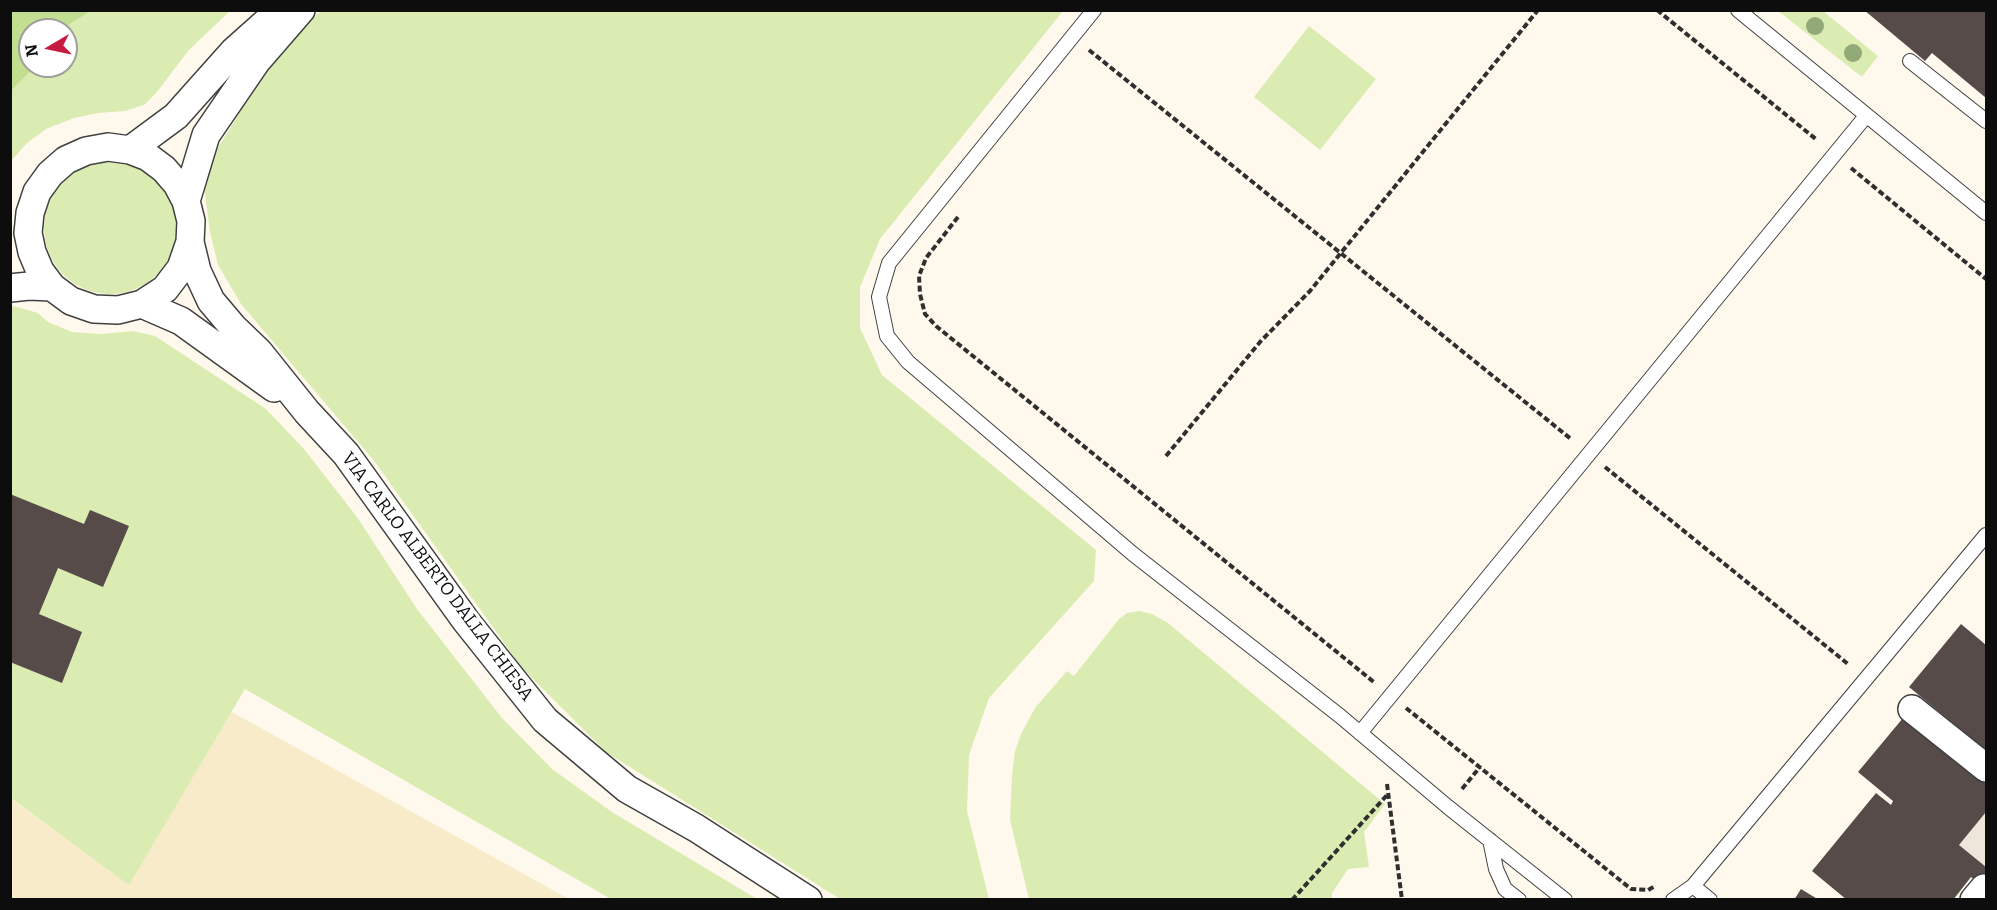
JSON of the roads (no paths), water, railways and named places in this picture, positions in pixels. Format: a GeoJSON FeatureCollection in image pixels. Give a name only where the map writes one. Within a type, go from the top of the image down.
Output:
{"type":"FeatureCollection","features":[{"type":"Feature","properties":{"kind":"street"},"geometry":{"type":"LineString","coordinates":[[130,150],[176,116],[234,51],[280,10]]}},
{"type":"Feature","properties":{"kind":"street"},"geometry":{"type":"LineString","coordinates":[[186,201],[206,135],[256,62],[301,10]]}},
{"type":"Feature","properties":{"kind":"street"},"geometry":{"type":"LineString","coordinates":[[108,147],[130,150],[148,157],[164,169],[177,184],[186,201],[190,221],[190,242],[181,268],[165,289],[142,304],[118,310],[94,309],[71,301],[52,287],[40,271],[32,252],[28,233],[30,213],[37,192],[50,174],[66,160],[86,151],[108,147]]}},
{"type":"Feature","properties":{"kind":"street"},"geometry":{"type":"LineString","coordinates":[[10,232],[30,213]]}},
{"type":"Feature","properties":{"kind":"street","name":"VIA CARLO ALBERTO DALLA CHIESA"},"geometry":{"type":"LineString","coordinates":[[190,242],[197,271],[211,301],[259,352],[307,412],[346,454],[466,621],[545,720],[627,789],[696,828],[808,900]]}},
{"type":"Feature","properties":{"kind":"street"},"geometry":{"type":"LineString","coordinates":[[10,288],[52,287]]}},
{"type":"Feature","properties":{"kind":"street","name":"VIA CARLO ALBERTO DALLA CHIESA"},"geometry":{"type":"LineString","coordinates":[[142,304],[182,321],[307,412]]}},
{"type":"Feature","properties":{"kind":"street"},"geometry":{"type":"LineString","coordinates":[[1912,709],[1986,768]]}},
{"type":"Feature","properties":{"kind":"lane"},"geometry":{"type":"LineString","coordinates":[[1094,10],[889,263],[879,297],[887,336],[908,362],[1132,554],[1360,733],[1564,900]]}},
{"type":"Feature","properties":{"kind":"lane"},"geometry":{"type":"LineString","coordinates":[[1738,10],[1986,213]]}},
{"type":"Feature","properties":{"kind":"lane"},"geometry":{"type":"LineString","coordinates":[[1910,61],[1986,121]]}},
{"type":"Feature","properties":{"kind":"lane"},"geometry":{"type":"LineString","coordinates":[[1360,733],[1866,116]]}},
{"type":"Feature","properties":{"kind":"lane"},"geometry":{"type":"LineString","coordinates":[[1673,900],[1691,893],[1986,535]]}},
{"type":"Feature","properties":{"kind":"lane"},"geometry":{"type":"LineString","coordinates":[[1490,840],[1496,868],[1504,889],[1519,900]]}},
{"type":"Feature","properties":{"kind":"lane"},"geometry":{"type":"LineString","coordinates":[[1691,893],[1710,900]]}}]}
